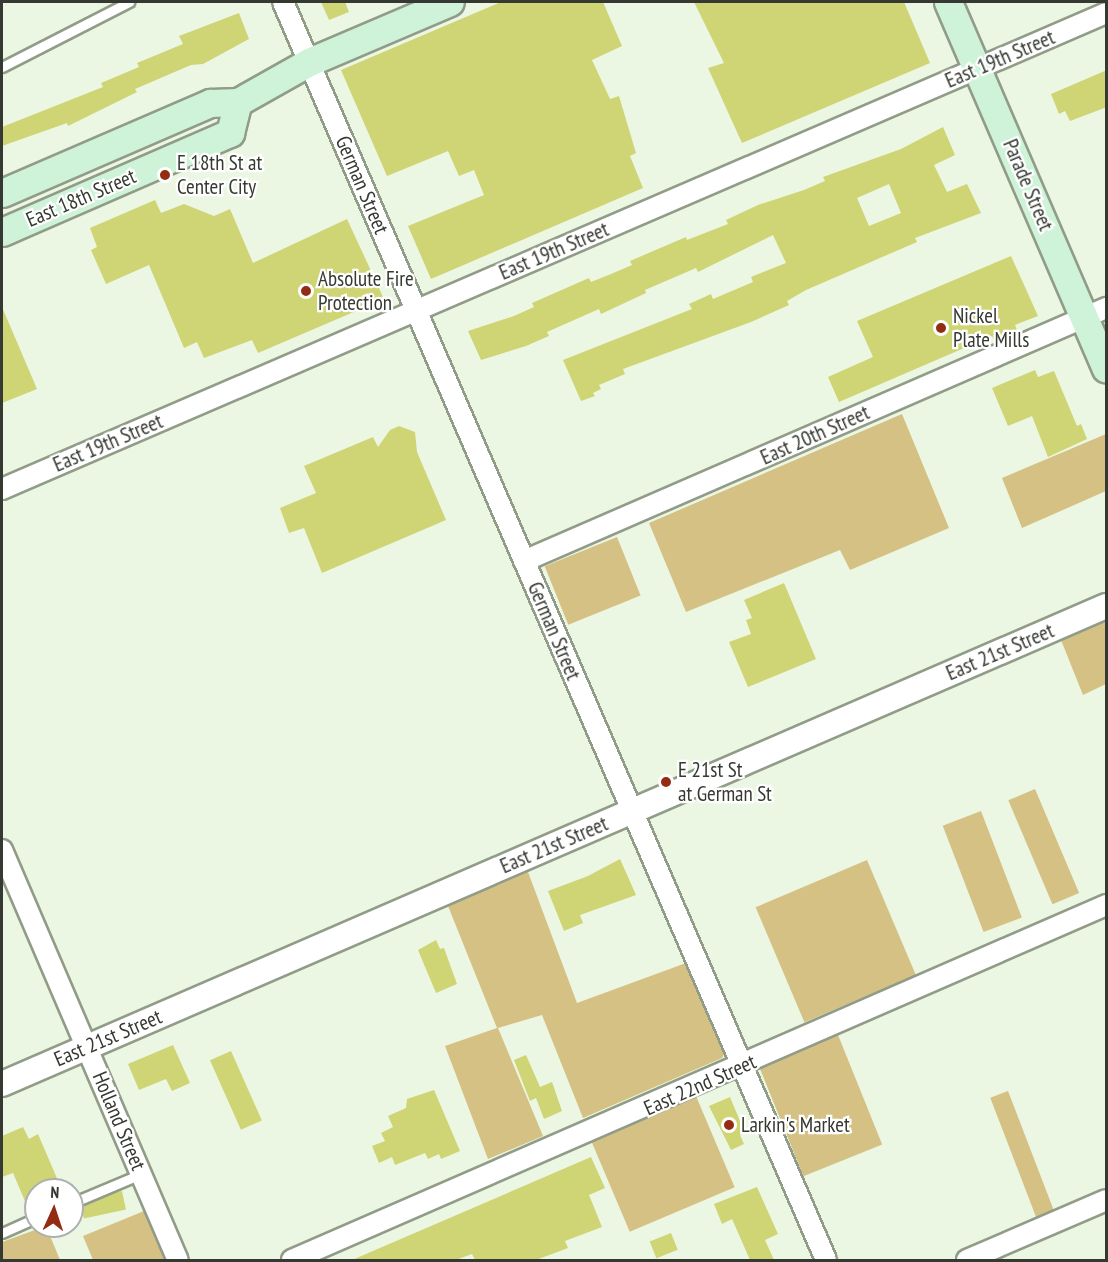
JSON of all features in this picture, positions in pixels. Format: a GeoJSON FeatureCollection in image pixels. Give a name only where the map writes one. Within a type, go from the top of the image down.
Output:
{"type":"FeatureCollection","features":[{"type":"Feature","properties":{"kind":"main road","name":"East 18th Street"},"geometry":{"type":"LineString","coordinates":[[2,193],[210,104],[238,102],[309,62],[450,2]]}},
{"type":"Feature","properties":{"kind":"main road","name":"Parade Street"},"geometry":{"type":"LineString","coordinates":[[948,2],[977,69],[1096,313],[1107,368]]}},
{"type":"Feature","properties":{"kind":"main road","name":"East 18th Street"},"geometry":{"type":"LineString","coordinates":[[2,232],[230,133],[238,102]]}},
{"type":"Feature","properties":{"kind":"street","name":"German Street"},"geometry":{"type":"LineString","coordinates":[[283,2],[826,1260]]}},
{"type":"Feature","properties":{"kind":"street","name":"East 19th Street"},"geometry":{"type":"LineString","coordinates":[[2,489],[1107,13]]}},
{"type":"Feature","properties":{"kind":"street","name":"East 20th Street"},"geometry":{"type":"LineString","coordinates":[[524,561],[1096,313]]}},
{"type":"Feature","properties":{"kind":"street","name":"East 21st Street"},"geometry":{"type":"LineString","coordinates":[[2,1084],[1107,606]]}},
{"type":"Feature","properties":{"kind":"street","name":"Holland Street"},"geometry":{"type":"LineString","coordinates":[[2,850],[178,1260]]}},
{"type":"Feature","properties":{"kind":"street","name":"East 22nd Street"},"geometry":{"type":"LineString","coordinates":[[292,1260],[742,1066],[1107,905]]}},
{"type":"Feature","properties":{"kind":"street"},"geometry":{"type":"LineString","coordinates":[[967,1260],[1107,1200]]}},
{"type":"Feature","properties":{"kind":"lane"},"geometry":{"type":"LineString","coordinates":[[2,67],[129,2]]}},
{"type":"Feature","properties":{"kind":"lane"},"geometry":{"type":"LineString","coordinates":[[84,1198],[141,1174]]}},
{"type":"Feature","properties":{"kind":"lane"},"geometry":{"type":"LineString","coordinates":[[2,1233],[24,1223]]}},
{"type":"Feature","properties":{"kind":"shaded area"},"geometry":{"type":"Polygon","coordinates":[[[902,414],[949,528],[850,570],[840,550],[686,612],[649,523],[902,414]]]}},
{"type":"Feature","properties":{"kind":"shaded area"},"geometry":{"type":"Polygon","coordinates":[[[1106,434],[1106,491],[1022,528],[1002,478],[1106,434]]]}},
{"type":"Feature","properties":{"kind":"shaded area"},"geometry":{"type":"Polygon","coordinates":[[[617,537],[641,595],[568,625],[545,566],[617,537]]]}},
{"type":"Feature","properties":{"kind":"shaded area"},"geometry":{"type":"Polygon","coordinates":[[[1106,621],[1106,684],[1083,695],[1061,640],[1106,621]]]}},
{"type":"Feature","properties":{"kind":"shaded area"},"geometry":{"type":"Polygon","coordinates":[[[1035,789],[1079,893],[1052,904],[1008,800],[1035,789]]]}},
{"type":"Feature","properties":{"kind":"shaded area"},"geometry":{"type":"Polygon","coordinates":[[[981,811],[1022,917],[984,932],[943,826],[981,811]]]}},
{"type":"Feature","properties":{"kind":"shaded area"},"geometry":{"type":"Polygon","coordinates":[[[867,860],[916,975],[804,1022],[756,907],[867,860]]]}},
{"type":"Feature","properties":{"kind":"shaded area"},"geometry":{"type":"Polygon","coordinates":[[[528,872],[577,1003],[686,963],[725,1053],[722,1058],[583,1118],[542,1015],[498,1028],[543,1136],[488,1159],[445,1046],[497,1028],[448,906],[528,872]]]}},
{"type":"Feature","properties":{"kind":"shaded area"},"geometry":{"type":"Polygon","coordinates":[[[838,1035],[882,1144],[803,1176],[759,1067],[838,1035]]]}},
{"type":"Feature","properties":{"kind":"shaded area"},"geometry":{"type":"Polygon","coordinates":[[[1008,1091],[1054,1211],[1036,1218],[990,1098],[1008,1091]]]}},
{"type":"Feature","properties":{"kind":"shaded area"},"geometry":{"type":"Polygon","coordinates":[[[696,1096],[735,1187],[630,1232],[591,1141],[696,1096]]]}},
{"type":"Feature","properties":{"kind":"shaded area"},"geometry":{"type":"Polygon","coordinates":[[[144,1211],[165,1260],[93,1260],[84,1236],[144,1211]]]}},
{"type":"Feature","properties":{"kind":"shaded area"},"geometry":{"type":"Polygon","coordinates":[[[24,1234],[24,1238],[51,1238],[60,1260],[2,1260],[2,1242],[24,1234]]]}},
{"type":"Feature","properties":{"kind":"building"},"geometry":{"type":"Polygon","coordinates":[[[321,2],[345,2],[349,12],[329,20],[321,2]]]}},
{"type":"Feature","properties":{"kind":"building"},"geometry":{"type":"Polygon","coordinates":[[[501,2],[603,2],[622,46],[592,60],[610,99],[619,96],[636,153],[630,156],[643,188],[431,279],[408,226],[484,195],[474,170],[459,176],[448,151],[387,176],[341,70],[501,2]]]}},
{"type":"Feature","properties":{"kind":"building"},"geometry":{"type":"Polygon","coordinates":[[[694,2],[904,2],[930,63],[742,143],[708,68],[724,63],[694,2]]]}},
{"type":"Feature","properties":{"kind":"building"},"geometry":{"type":"Polygon","coordinates":[[[239,13],[249,39],[203,64],[191,65],[135,89],[137,92],[68,126],[67,123],[2,146],[2,127],[103,87],[101,83],[139,67],[137,63],[183,44],[179,36],[239,13]]]}},
{"type":"Feature","properties":{"kind":"building"},"geometry":{"type":"Polygon","coordinates":[[[1107,70],[1107,107],[1070,121],[1065,111],[1059,114],[1051,94],[1107,70]]]}},
{"type":"Feature","properties":{"kind":"building"},"geometry":{"type":"Polygon","coordinates":[[[943,127],[955,155],[934,165],[947,192],[967,184],[981,213],[915,238],[917,242],[806,290],[787,301],[789,305],[751,322],[623,369],[625,374],[599,385],[601,389],[593,393],[595,396],[581,401],[563,360],[692,309],[689,304],[711,294],[713,299],[753,282],[751,277],[786,263],[773,235],[698,272],[696,268],[645,290],[646,293],[601,314],[599,309],[547,332],[549,336],[526,346],[481,360],[468,331],[514,316],[534,307],[532,303],[589,278],[591,282],[632,265],[630,261],[686,237],[687,240],[728,224],[726,220],[758,205],[825,181],[823,177],[901,149],[943,127]],[[889,184],[857,198],[869,226],[901,213],[889,184]]]}},
{"type":"Feature","properties":{"kind":"building"},"geometry":{"type":"Polygon","coordinates":[[[155,200],[161,213],[184,204],[214,216],[230,209],[253,263],[347,219],[384,299],[258,353],[252,340],[204,358],[197,342],[184,348],[149,265],[106,284],[91,250],[97,247],[90,228],[155,200]]]}},
{"type":"Feature","properties":{"kind":"building"},"geometry":{"type":"Polygon","coordinates":[[[1011,256],[1038,316],[1015,325],[1017,330],[994,340],[992,336],[839,402],[828,377],[873,357],[857,321],[1011,256]]]}},
{"type":"Feature","properties":{"kind":"building"},"geometry":{"type":"Polygon","coordinates":[[[2,307],[37,389],[2,403],[2,307]]]}},
{"type":"Feature","properties":{"kind":"building"},"geometry":{"type":"Polygon","coordinates":[[[1035,370],[1038,377],[1054,371],[1077,426],[1081,424],[1087,439],[1048,457],[1032,416],[1008,426],[992,388],[1035,370]]]}},
{"type":"Feature","properties":{"kind":"building"},"geometry":{"type":"Polygon","coordinates":[[[399,426],[415,432],[417,452],[446,520],[322,573],[304,528],[289,533],[280,508],[316,493],[304,466],[373,437],[378,447],[390,430],[399,426]]]}},
{"type":"Feature","properties":{"kind":"building"},"geometry":{"type":"Polygon","coordinates":[[[784,583],[816,659],[748,687],[729,642],[751,634],[746,620],[752,618],[744,600],[784,583]]]}},
{"type":"Feature","properties":{"kind":"building"},"geometry":{"type":"Polygon","coordinates":[[[620,859],[636,895],[580,915],[583,923],[564,931],[548,891],[588,876],[620,859]]]}},
{"type":"Feature","properties":{"kind":"building"},"geometry":{"type":"Polygon","coordinates":[[[436,940],[440,949],[444,948],[457,984],[436,993],[418,950],[436,940]]]}},
{"type":"Feature","properties":{"kind":"building"},"geometry":{"type":"Polygon","coordinates":[[[173,1045],[190,1083],[172,1091],[166,1079],[139,1090],[128,1064],[173,1045]]]}},
{"type":"Feature","properties":{"kind":"building"},"geometry":{"type":"Polygon","coordinates":[[[231,1051],[262,1120],[241,1130],[210,1060],[231,1051]]]}},
{"type":"Feature","properties":{"kind":"building"},"geometry":{"type":"Polygon","coordinates":[[[526,1055],[540,1087],[552,1082],[562,1111],[544,1119],[536,1098],[530,1101],[514,1060],[526,1055]]]}},
{"type":"Feature","properties":{"kind":"building"},"geometry":{"type":"Polygon","coordinates":[[[434,1090],[460,1151],[441,1159],[439,1154],[428,1159],[425,1153],[395,1165],[392,1157],[379,1163],[372,1146],[385,1141],[381,1133],[393,1127],[388,1116],[406,1108],[407,1099],[434,1090]]]}},
{"type":"Feature","properties":{"kind":"building"},"geometry":{"type":"Polygon","coordinates":[[[730,1097],[745,1133],[740,1135],[744,1144],[731,1150],[709,1106],[730,1097]]]}},
{"type":"Feature","properties":{"kind":"building"},"geometry":{"type":"Polygon","coordinates":[[[23,1127],[29,1139],[38,1134],[57,1178],[24,1178],[24,1199],[13,1173],[2,1177],[2,1136],[23,1127]]]}},
{"type":"Feature","properties":{"kind":"building"},"geometry":{"type":"Polygon","coordinates":[[[591,1157],[605,1188],[589,1195],[602,1227],[565,1241],[568,1248],[536,1260],[475,1260],[472,1254],[456,1260],[352,1260],[591,1157]]]}},
{"type":"Feature","properties":{"kind":"building"},"geometry":{"type":"Polygon","coordinates":[[[757,1187],[778,1234],[765,1240],[774,1260],[750,1260],[732,1219],[722,1224],[714,1204],[757,1187]]]}},
{"type":"Feature","properties":{"kind":"building"},"geometry":{"type":"Polygon","coordinates":[[[122,1191],[126,1210],[84,1219],[84,1199],[122,1191]]]}},
{"type":"Feature","properties":{"kind":"building"},"geometry":{"type":"Polygon","coordinates":[[[671,1233],[678,1250],[656,1258],[650,1242],[671,1233]]]}},
{"type":"Feature","properties":{"kind":"place","name":"E 18th St at Center City"},"geometry":{"type":"Point","coordinates":[165,175]}},
{"type":"Feature","properties":{"kind":"place","name":"Absolute Fire Protection"},"geometry":{"type":"Point","coordinates":[306,291]}},
{"type":"Feature","properties":{"kind":"place","name":"Nickel Plate Mills"},"geometry":{"type":"Point","coordinates":[941,328]}},
{"type":"Feature","properties":{"kind":"place","name":"E 21st St at German St"},"geometry":{"type":"Point","coordinates":[666,782]}},
{"type":"Feature","properties":{"kind":"place","name":"Larkin's Market"},"geometry":{"type":"Point","coordinates":[729,1125]}}]}
